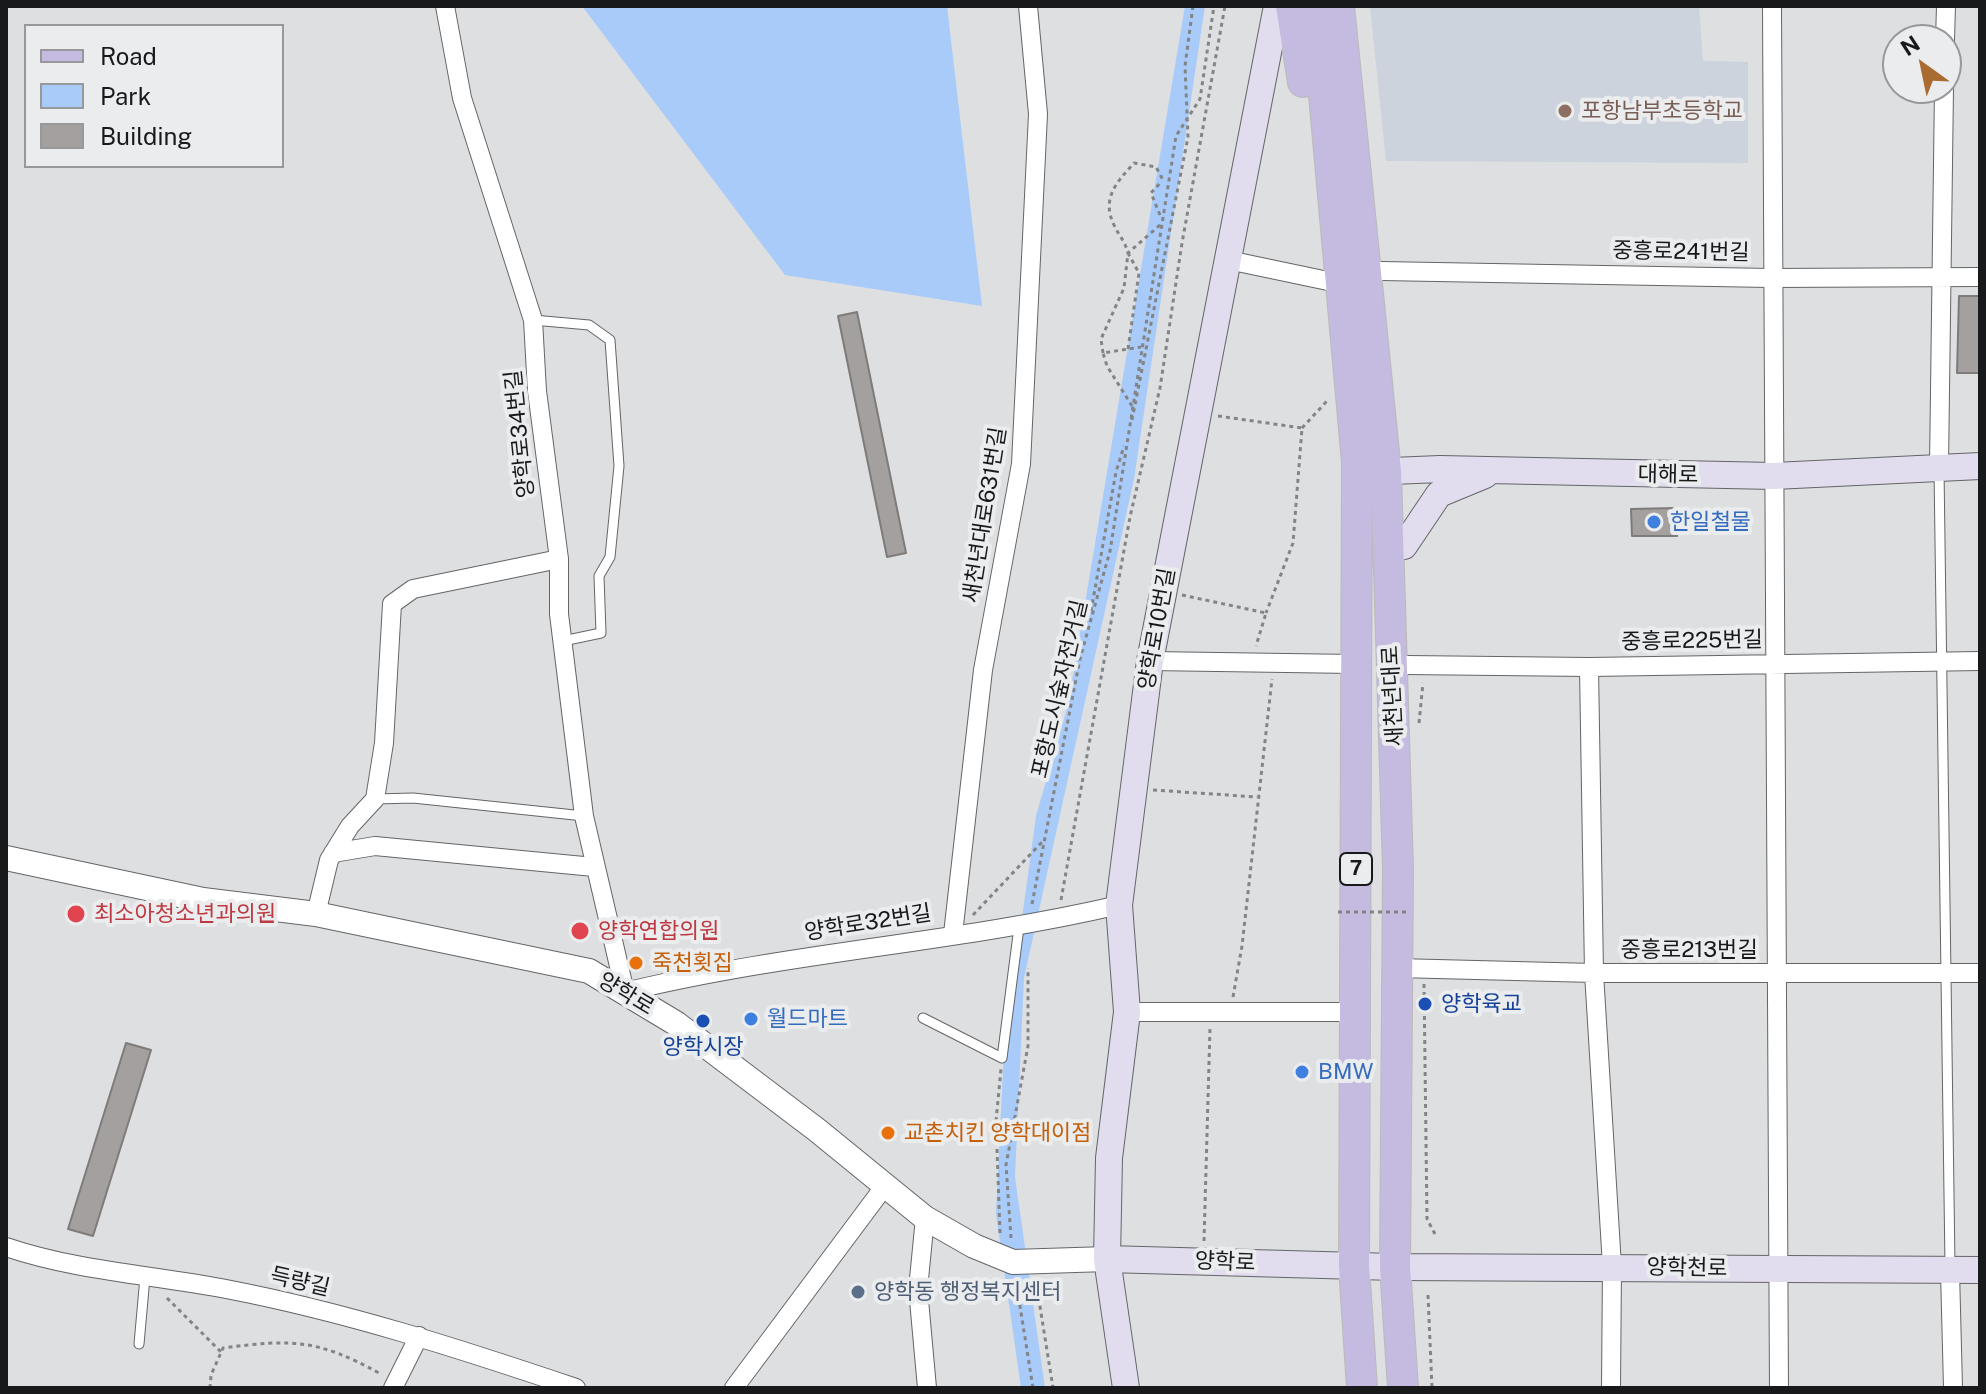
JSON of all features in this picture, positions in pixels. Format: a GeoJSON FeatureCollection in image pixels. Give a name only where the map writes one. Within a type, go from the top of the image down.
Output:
{"type":"FeatureCollection","features":[{"type":"Feature","properties":{"kind":"main road","name":"양학로10번길"},"geometry":{"type":"LineString","coordinates":[[1126,1388],[1107,1259],[1109,1158],[1127,1012],[1119,905],[1150,661],[1277,6]]}},
{"type":"Feature","properties":{"kind":"main road"},"geometry":{"type":"LineString","coordinates":[[1291,6],[1321,210],[1343,438],[1375,469]]}},
{"type":"Feature","properties":{"kind":"main road","name":"새천년대로"},"geometry":{"type":"LineString","coordinates":[[1316,6],[1334,86],[1375,469],[1395,726],[1395,1267],[1403,1388]]}},
{"type":"Feature","properties":{"kind":"main road","name":"새천년대로"},"geometry":{"type":"LineString","coordinates":[[1334,86],[1339,6]]}},
{"type":"Feature","properties":{"kind":"main road"},"geometry":{"type":"LineString","coordinates":[[1353,6],[1381,271],[1375,469],[1404,546],[1405,695],[1395,726]]}},
{"type":"Feature","properties":{"kind":"main road","name":"대해로"},"geometry":{"type":"LineString","coordinates":[[1375,469],[1774,476],[1980,466]]}},
{"type":"Feature","properties":{"kind":"main road","name":"새천년대로"},"geometry":{"type":"LineString","coordinates":[[1362,1388],[1354,1266],[1354,664],[1375,469]]}},
{"type":"Feature","properties":{"kind":"main road"},"geometry":{"type":"LineString","coordinates":[[1404,546],[1439,494],[1492,472]]}},
{"type":"Feature","properties":{"kind":"main road","name":"양학로"},"geometry":{"type":"LineString","coordinates":[[1107,1259],[1395,1267]]}},
{"type":"Feature","properties":{"kind":"main road","name":"양학천로"},"geometry":{"type":"LineString","coordinates":[[1395,1267],[1980,1270]]}},
{"type":"Feature","properties":{"kind":"street","name":"양학로34번길"},"geometry":{"type":"LineString","coordinates":[[445,6],[462,98],[533,320],[537,391],[559,559],[562,641],[584,816],[625,992]]}},
{"type":"Feature","properties":{"kind":"street","name":"새천년대로631번길"},"geometry":{"type":"LineString","coordinates":[[953,934],[983,670],[1021,464],[1038,114],[1028,6]]}},
{"type":"Feature","properties":{"kind":"street"},"geometry":{"type":"LineString","coordinates":[[1772,6],[1770,278],[1778,664],[1776,974],[1779,1388]]}},
{"type":"Feature","properties":{"kind":"street"},"geometry":{"type":"LineString","coordinates":[[1939,466],[1944,104]]}},
{"type":"Feature","properties":{"kind":"street"},"geometry":{"type":"LineString","coordinates":[[1228,260],[1328,281]]}},
{"type":"Feature","properties":{"kind":"street","name":"중흥로241번길"},"geometry":{"type":"LineString","coordinates":[[1381,271],[1770,278],[1980,277]]}},
{"type":"Feature","properties":{"kind":"street"},"geometry":{"type":"LineString","coordinates":[[316,914],[333,853],[350,826],[375,799],[384,743],[392,604],[413,589],[559,559]]}},
{"type":"Feature","properties":{"kind":"street"},"geometry":{"type":"LineString","coordinates":[[1150,661],[1354,664]]}},
{"type":"Feature","properties":{"kind":"street","name":"중흥로225번길"},"geometry":{"type":"LineString","coordinates":[[1406,665],[1589,667],[1980,661]]}},
{"type":"Feature","properties":{"kind":"street"},"geometry":{"type":"LineString","coordinates":[[1589,667],[1594,973],[1612,1266],[1611,1388]]}},
{"type":"Feature","properties":{"kind":"street"},"geometry":{"type":"LineString","coordinates":[[333,853],[375,846],[594,867]]}},
{"type":"Feature","properties":{"kind":"street","name":"양학로"},"geometry":{"type":"LineString","coordinates":[[6,858],[203,900],[316,914],[589,971],[728,1063],[925,1218],[1006,1259],[1107,1259]]}},
{"type":"Feature","properties":{"kind":"street","name":"양학로32번길"},"geometry":{"type":"LineString","coordinates":[[625,992],[683,978],[953,934],[1024,926],[1119,905]]}},
{"type":"Feature","properties":{"kind":"street","name":"중흥로213번길"},"geometry":{"type":"LineString","coordinates":[[1397,968],[1594,973],[1980,973]]}},
{"type":"Feature","properties":{"kind":"street"},"geometry":{"type":"LineString","coordinates":[[1127,1012],[1355,1012]]}},
{"type":"Feature","properties":{"kind":"street"},"geometry":{"type":"LineString","coordinates":[[734,1388],[884,1187]]}},
{"type":"Feature","properties":{"kind":"street"},"geometry":{"type":"LineString","coordinates":[[925,1218],[918,1289],[927,1388]]}},
{"type":"Feature","properties":{"kind":"street","name":"득량길"},"geometry":{"type":"LineString","coordinates":[[6,1247],[145,1277],[225,1289],[419,1336],[576,1388]]}},
{"type":"Feature","properties":{"kind":"street"},"geometry":{"type":"LineString","coordinates":[[1950,1271],[1953,1388]]}},
{"type":"Feature","properties":{"kind":"street"},"geometry":{"type":"LineString","coordinates":[[395,1385],[419,1336]]}},
{"type":"Feature","properties":{"kind":"lane"},"geometry":{"type":"LineString","coordinates":[[533,320],[589,325],[610,340],[619,466],[610,557],[599,576],[601,633],[562,641]]}},
{"type":"Feature","properties":{"kind":"lane"},"geometry":{"type":"LineString","coordinates":[[1939,466],[1939,660],[1948,972],[1950,1271]]}},
{"type":"Feature","properties":{"kind":"lane"},"geometry":{"type":"LineString","coordinates":[[375,799],[413,798],[584,816]]}},
{"type":"Feature","properties":{"kind":"lane"},"geometry":{"type":"LineString","coordinates":[[923,1018],[1002,1058],[1024,926]]}},
{"type":"Feature","properties":{"kind":"lane"},"geometry":{"type":"LineString","coordinates":[[139,1344],[145,1277]]}},
{"type":"Feature","properties":{"kind":"path"},"geometry":{"type":"LineString","coordinates":[[1088,628],[1116,472],[1140,393],[1188,137],[1185,66],[1193,6]]}},
{"type":"Feature","properties":{"kind":"path","name":"포항도시숲자전거길"},"geometry":{"type":"LineString","coordinates":[[1024,926],[1088,628],[1110,551],[1176,136],[1200,99],[1214,6]]}},
{"type":"Feature","properties":{"kind":"path"},"geometry":{"type":"LineString","coordinates":[[1058,919],[1130,517],[1160,388],[1182,243],[1225,6]]}},
{"type":"Feature","properties":{"kind":"path"},"geometry":{"type":"LineString","coordinates":[[1128,349],[1139,273],[1128,253],[1124,237],[1115,228],[1108,206],[1113,187],[1134,163],[1156,167],[1163,180]]}},
{"type":"Feature","properties":{"kind":"path"},"geometry":{"type":"LineString","coordinates":[[1161,217],[1151,193],[1168,176]]}},
{"type":"Feature","properties":{"kind":"path"},"geometry":{"type":"LineString","coordinates":[[1132,406],[1107,366],[1101,339],[1124,288],[1128,253],[1160,225]]}},
{"type":"Feature","properties":{"kind":"path"},"geometry":{"type":"LineString","coordinates":[[1103,353],[1141,347]]}},
{"type":"Feature","properties":{"kind":"path"},"geometry":{"type":"LineString","coordinates":[[1250,664],[1293,543],[1302,428],[1338,390]]}},
{"type":"Feature","properties":{"kind":"path"},"geometry":{"type":"LineString","coordinates":[[1198,413],[1302,428]]}},
{"type":"Feature","properties":{"kind":"path"},"geometry":{"type":"LineString","coordinates":[[1163,591],[1266,613]]}},
{"type":"Feature","properties":{"kind":"path"},"geometry":{"type":"LineString","coordinates":[[1230,1012],[1242,946],[1274,664]]}},
{"type":"Feature","properties":{"kind":"path"},"geometry":{"type":"LineString","coordinates":[[1135,789],[1257,797]]}},
{"type":"Feature","properties":{"kind":"path"},"geometry":{"type":"LineString","coordinates":[[953,934],[996,895],[1042,841]]}},
{"type":"Feature","properties":{"kind":"path"},"geometry":{"type":"LineString","coordinates":[[1338,912],[1410,912]]}},
{"type":"Feature","properties":{"kind":"path"},"geometry":{"type":"LineString","coordinates":[[1006,1259],[1006,1165],[1028,1046],[1028,962]]}},
{"type":"Feature","properties":{"kind":"path"},"geometry":{"type":"LineString","coordinates":[[1204,1262],[1210,1012]]}},
{"type":"Feature","properties":{"kind":"path"},"geometry":{"type":"LineString","coordinates":[[1002,1058],[996,1121],[1006,1259],[1018,1293],[1033,1388]]}},
{"type":"Feature","properties":{"kind":"path"},"geometry":{"type":"LineString","coordinates":[[145,1277],[221,1352]]}},
{"type":"Feature","properties":{"kind":"path"},"geometry":{"type":"LineString","coordinates":[[1018,1293],[1038,1294],[1053,1388]]}},
{"type":"Feature","properties":{"kind":"path"},"geometry":{"type":"LineString","coordinates":[[1428,1295],[1432,1388]]}},
{"type":"Feature","properties":{"kind":"path"},"geometry":{"type":"LineString","coordinates":[[210,1388],[211,1375],[223,1348],[300,1341],[338,1350],[395,1385]]}},
{"type":"Feature","properties":{"kind":"shaded area","name":"포항남부초등학교"},"geometry":{"type":"Polygon","coordinates":[[[1370,6],[1699,6],[1703,61],[1748,62],[1748,163],[1386,161],[1370,6]]]}},
{"type":"Feature","properties":{"kind":"green space"},"geometry":{"type":"Polygon","coordinates":[[[582,6],[947,6],[982,306],[785,275],[582,6]]]}},
{"type":"Feature","properties":{"kind":"green space"},"geometry":{"type":"Polygon","coordinates":[[[1185,6],[1205,6],[1134,479],[1024,978],[1015,1177],[1045,1388],[1021,1388],[996,1214],[1004,1050],[1036,816],[1068,705],[1185,6]]]}},
{"type":"Feature","properties":{"kind":"building"},"geometry":{"type":"Polygon","coordinates":[[[1959,296],[1980,296],[1980,373],[1957,373],[1959,296]]]}},
{"type":"Feature","properties":{"kind":"building"},"geometry":{"type":"Polygon","coordinates":[[[857,312],[906,553],[887,557],[838,316],[857,312]]]}},
{"type":"Feature","properties":{"kind":"building","name":"한일철물"},"geometry":{"type":"Polygon","coordinates":[[[1676,508],[1677,536],[1632,536],[1631,509],[1676,508]]]}},
{"type":"Feature","properties":{"kind":"building"},"geometry":{"type":"Polygon","coordinates":[[[126,1043],[151,1050],[93,1236],[68,1229],[126,1043]]]}},
{"type":"Feature","properties":{"kind":"place","name":"포항남부초등학교"},"geometry":{"type":"Point","coordinates":[1565,111]}},
{"type":"Feature","properties":{"kind":"place","name":"한일철물"},"geometry":{"type":"Point","coordinates":[1654,522]}},
{"type":"Feature","properties":{"kind":"place","name":"최소아청소년과의원"},"geometry":{"type":"Point","coordinates":[76,914]}},
{"type":"Feature","properties":{"kind":"place","name":"양학연합의원"},"geometry":{"type":"Point","coordinates":[580,931]}},
{"type":"Feature","properties":{"kind":"place","name":"죽천횟집"},"geometry":{"type":"Point","coordinates":[636,963]}},
{"type":"Feature","properties":{"kind":"place","name":"양학육교"},"geometry":{"type":"Point","coordinates":[1425,1004]}},
{"type":"Feature","properties":{"kind":"place","name":"월드마트"},"geometry":{"type":"Point","coordinates":[751,1019]}},
{"type":"Feature","properties":{"kind":"place","name":"양학시장"},"geometry":{"type":"Point","coordinates":[703,1021]}},
{"type":"Feature","properties":{"kind":"place","name":"BMW"},"geometry":{"type":"Point","coordinates":[1302,1072]}},
{"type":"Feature","properties":{"kind":"place","name":"교촌치킨 양학대이점"},"geometry":{"type":"Point","coordinates":[888,1133]}},
{"type":"Feature","properties":{"kind":"place","name":"양학동 행정복지센터"},"geometry":{"type":"Point","coordinates":[858,1292]}}]}
